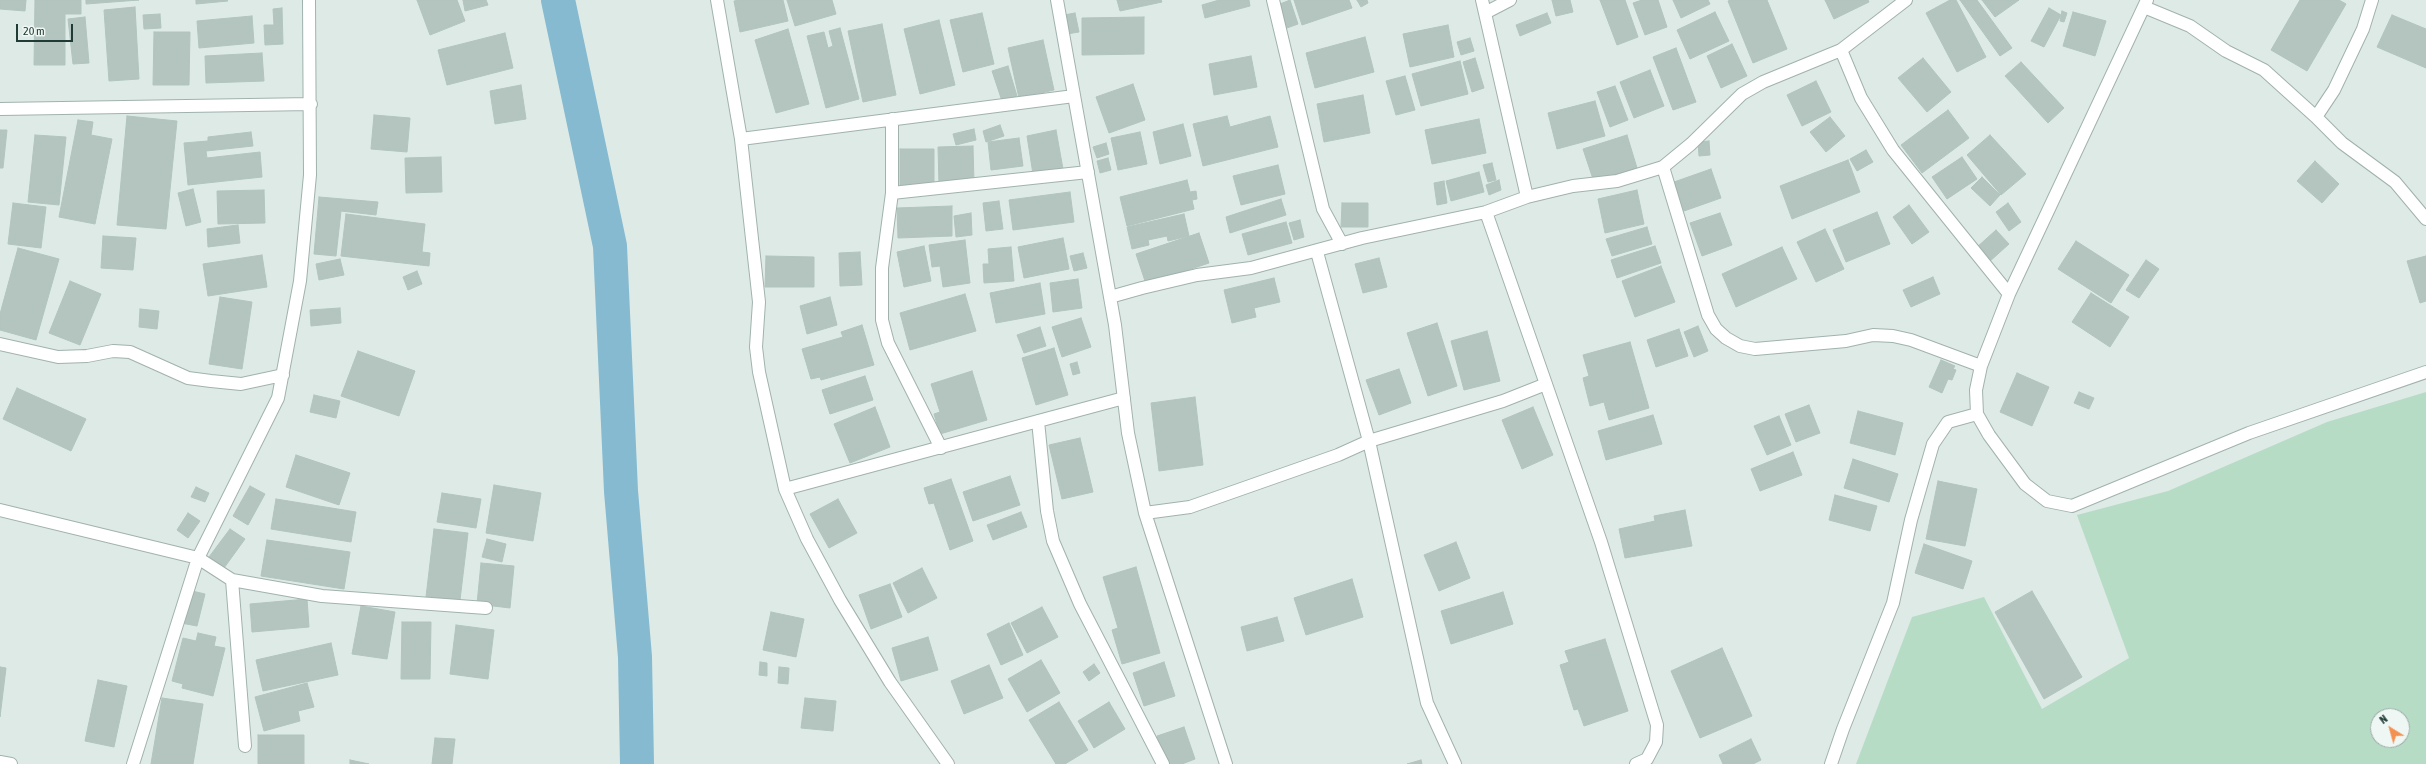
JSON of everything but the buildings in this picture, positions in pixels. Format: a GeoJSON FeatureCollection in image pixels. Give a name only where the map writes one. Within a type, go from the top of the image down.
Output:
{"type":"FeatureCollection","features":[{"type":"Feature","properties":{"kind":"street"},"geometry":{"type":"LineString","coordinates":[[133,764],[198,558],[275,404],[283,374],[300,281],[310,175],[311,104],[309,0]]}},
{"type":"Feature","properties":{"kind":"street"},"geometry":{"type":"LineString","coordinates":[[717,0],[741,139],[759,302],[756,347],[758,366],[785,489],[807,539],[840,600],[890,682],[948,764]]}},
{"type":"Feature","properties":{"kind":"street"},"geometry":{"type":"LineString","coordinates":[[1057,0],[1110,298],[1128,433],[1145,513],[1226,764]]}},
{"type":"Feature","properties":{"kind":"street"},"geometry":{"type":"LineString","coordinates":[[1273,0],[1323,209],[1342,244]]}},
{"type":"Feature","properties":{"kind":"street"},"geometry":{"type":"LineString","coordinates":[[1482,0],[1527,197]]}},
{"type":"Feature","properties":{"kind":"street"},"geometry":{"type":"LineString","coordinates":[[1485,13],[1510,0]]}},
{"type":"Feature","properties":{"kind":"street"},"geometry":{"type":"LineString","coordinates":[[1110,298],[1142,288],[1197,275],[1252,268],[1317,252],[1342,244],[1486,212],[1527,197],[1573,186],[1617,180],[1663,167],[1691,144],[1742,94],[1763,82],[1841,50],[1906,0]]}},
{"type":"Feature","properties":{"kind":"street"},"geometry":{"type":"LineString","coordinates":[[2316,117],[2334,90],[2363,29],[2372,0]]}},
{"type":"Feature","properties":{"kind":"street"},"geometry":{"type":"LineString","coordinates":[[2426,219],[2395,182],[2342,143],[2316,117],[2264,70],[2226,51],[2190,26],[2146,4],[2010,294],[1981,366],[1976,390],[1978,414],[1988,435],[2025,484],[2047,501],[2072,506],[2249,433],[2426,372]]}},
{"type":"Feature","properties":{"kind":"street"},"geometry":{"type":"LineString","coordinates":[[1841,50],[1861,98],[1894,150],[2010,294]]}},
{"type":"Feature","properties":{"kind":"street"},"geometry":{"type":"LineString","coordinates":[[741,139],[1074,96]]}},
{"type":"Feature","properties":{"kind":"street"},"geometry":{"type":"LineString","coordinates":[[0,109],[311,104]]}},
{"type":"Feature","properties":{"kind":"street"},"geometry":{"type":"LineString","coordinates":[[892,119],[892,193],[882,268],[882,320],[888,343],[941,448]]}},
{"type":"Feature","properties":{"kind":"street"},"geometry":{"type":"LineString","coordinates":[[1663,167],[1708,315],[1716,329],[1726,338],[1740,346],[1755,348],[1846,341],[1872,336],[1893,336],[1911,340],[1981,366]]}},
{"type":"Feature","properties":{"kind":"street"},"geometry":{"type":"LineString","coordinates":[[892,193],[1088,172]]}},
{"type":"Feature","properties":{"kind":"street"},"geometry":{"type":"LineString","coordinates":[[1486,212],[1601,542],[1656,725],[1656,742],[1647,759],[1636,764]]}},
{"type":"Feature","properties":{"kind":"street"},"geometry":{"type":"LineString","coordinates":[[1317,252],[1369,441],[1427,703],[1455,764]]}},
{"type":"Feature","properties":{"kind":"street"},"geometry":{"type":"LineString","coordinates":[[0,344],[58,357],[87,356],[113,351],[130,352],[188,378],[211,381],[241,384],[283,374]]}},
{"type":"Feature","properties":{"kind":"street"},"geometry":{"type":"LineString","coordinates":[[1145,513],[1190,507],[1338,455],[1369,441],[1503,401],[1546,384]]}},
{"type":"Feature","properties":{"kind":"street"},"geometry":{"type":"LineString","coordinates":[[785,489],[1124,398]]}},
{"type":"Feature","properties":{"kind":"street"},"geometry":{"type":"LineString","coordinates":[[1831,764],[1893,603],[1911,520],[1933,444],[1948,422],[1978,414]]}},
{"type":"Feature","properties":{"kind":"street"},"geometry":{"type":"LineString","coordinates":[[1038,421],[1047,511],[1053,541],[1080,604],[1163,764]]}},
{"type":"Feature","properties":{"kind":"street"},"geometry":{"type":"LineString","coordinates":[[0,510],[198,558],[232,580],[322,596],[486,608]]}},
{"type":"Feature","properties":{"kind":"street"},"geometry":{"type":"LineString","coordinates":[[232,580],[245,746]]}},
{"type":"Feature","properties":{"kind":"street"},"geometry":{"type":"LineString","coordinates":[[0,762],[12,764]]}},
{"type":"Feature","properties":{"kind":"green space"},"geometry":{"type":"Polygon","coordinates":[[[2426,392],[2426,764],[1856,764],[1912,617],[1984,597],[2042,709],[2129,658],[2077,515],[2168,491],[2327,422],[2426,392]]]}},
{"type":"Feature","properties":{"kind":"waterway"},"geometry":{"type":"LineString","coordinates":[[558,0],[610,246],[621,491],[635,657],[637,764]]}}]}
